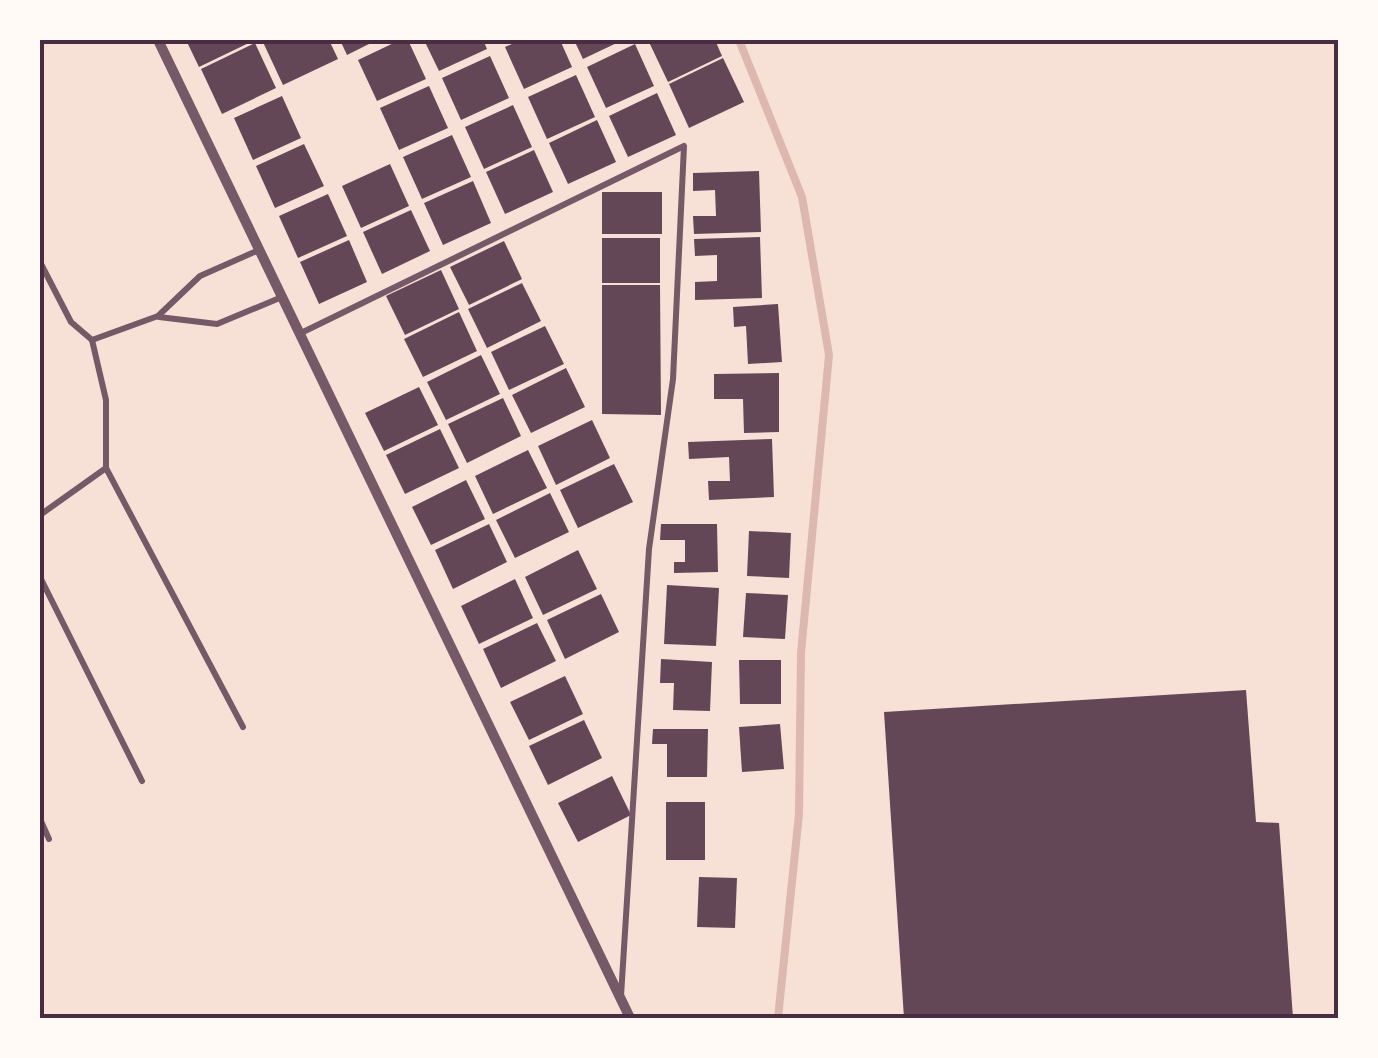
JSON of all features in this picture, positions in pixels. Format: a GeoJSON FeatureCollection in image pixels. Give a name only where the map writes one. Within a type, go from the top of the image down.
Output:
{"type":"FeatureCollection","features":[{"type":"Feature","properties":{"kind":"street"},"geometry":{"type":"LineString","coordinates":[[158,40],[630,1018]]}},
{"type":"Feature","properties":{"kind":"lane"},"geometry":{"type":"LineString","coordinates":[[301,333],[684,146],[673,379],[649,549],[621,1000]]}},
{"type":"Feature","properties":{"kind":"lane"},"geometry":{"type":"LineString","coordinates":[[92,340],[158,316],[200,276],[259,250]]}},
{"type":"Feature","properties":{"kind":"lane"},"geometry":{"type":"LineString","coordinates":[[40,262],[71,322],[92,340],[106,400],[106,468],[242,726]]}},
{"type":"Feature","properties":{"kind":"lane"},"geometry":{"type":"LineString","coordinates":[[158,316],[216,324],[282,297]]}},
{"type":"Feature","properties":{"kind":"lane"},"geometry":{"type":"LineString","coordinates":[[40,515],[106,468]]}},
{"type":"Feature","properties":{"kind":"lane"},"geometry":{"type":"LineString","coordinates":[[40,577],[142,781]]}},
{"type":"Feature","properties":{"kind":"lane"},"geometry":{"type":"LineString","coordinates":[[40,820],[49,839]]}},
{"type":"Feature","properties":{"kind":"building"},"geometry":{"type":"Polygon","coordinates":[[[186,40],[255,40],[199,67],[186,40]]]}},
{"type":"Feature","properties":{"kind":"building"},"geometry":{"type":"Polygon","coordinates":[[[262,40],[329,40],[338,59],[283,85],[262,40]]]}},
{"type":"Feature","properties":{"kind":"building"},"geometry":{"type":"Polygon","coordinates":[[[340,40],[377,40],[347,55],[340,40]]]}},
{"type":"Feature","properties":{"kind":"building"},"geometry":{"type":"Polygon","coordinates":[[[408,40],[426,79],[377,101],[358,60],[408,40]]]}},
{"type":"Feature","properties":{"kind":"building"},"geometry":{"type":"Polygon","coordinates":[[[424,40],[483,40],[487,49],[439,71],[424,40]]]}},
{"type":"Feature","properties":{"kind":"building"},"geometry":{"type":"Polygon","coordinates":[[[521,40],[560,40],[572,67],[524,89],[505,47],[521,40]]]}},
{"type":"Feature","properties":{"kind":"building"},"geometry":{"type":"Polygon","coordinates":[[[574,40],[623,40],[583,59],[574,40]]]}},
{"type":"Feature","properties":{"kind":"building"},"geometry":{"type":"Polygon","coordinates":[[[648,40],[715,40],[722,56],[668,82],[648,40]]]}},
{"type":"Feature","properties":{"kind":"building"},"geometry":{"type":"Polygon","coordinates":[[[255,43],[276,88],[222,114],[201,69],[255,43]]]}},
{"type":"Feature","properties":{"kind":"building"},"geometry":{"type":"Polygon","coordinates":[[[635,44],[654,86],[606,108],[587,67],[635,44]]]}},
{"type":"Feature","properties":{"kind":"building"},"geometry":{"type":"Polygon","coordinates":[[[490,56],[509,98],[461,120],[442,78],[490,56]]]}},
{"type":"Feature","properties":{"kind":"building"},"geometry":{"type":"Polygon","coordinates":[[[723,58],[744,102],[689,128],[669,84],[723,58]]]}},
{"type":"Feature","properties":{"kind":"building"},"geometry":{"type":"Polygon","coordinates":[[[576,75],[595,117],[547,139],[528,97],[576,75]]]}},
{"type":"Feature","properties":{"kind":"building"},"geometry":{"type":"Polygon","coordinates":[[[429,86],[448,128],[399,150],[380,108],[429,86]]]}},
{"type":"Feature","properties":{"kind":"building"},"geometry":{"type":"Polygon","coordinates":[[[657,93],[676,135],[628,157],[609,116],[657,93]]]}},
{"type":"Feature","properties":{"kind":"building"},"geometry":{"type":"Polygon","coordinates":[[[282,96],[301,138],[253,160],[234,118],[282,96]]]}},
{"type":"Feature","properties":{"kind":"building"},"geometry":{"type":"Polygon","coordinates":[[[513,105],[532,147],[484,169],[465,127],[513,105]]]}},
{"type":"Feature","properties":{"kind":"building"},"geometry":{"type":"Polygon","coordinates":[[[597,120],[616,162],[568,184],[549,143],[597,120]]]}},
{"type":"Feature","properties":{"kind":"building"},"geometry":{"type":"Polygon","coordinates":[[[452,135],[471,177],[422,199],[403,157],[452,135]]]}},
{"type":"Feature","properties":{"kind":"building"},"geometry":{"type":"Polygon","coordinates":[[[304,144],[324,186],[275,208],[256,166],[304,144]]]}},
{"type":"Feature","properties":{"kind":"building"},"geometry":{"type":"Polygon","coordinates":[[[534,150],[553,192],[505,214],[486,172],[534,150]]]}},
{"type":"Feature","properties":{"kind":"building"},"geometry":{"type":"Polygon","coordinates":[[[390,164],[409,206],[361,228],[342,186],[390,164]]]}},
{"type":"Feature","properties":{"kind":"building"},"geometry":{"type":"Polygon","coordinates":[[[759,171],[761,232],[694,234],[693,216],[716,216],[715,190],[693,191],[693,173],[759,171]]]}},
{"type":"Feature","properties":{"kind":"building"},"geometry":{"type":"Polygon","coordinates":[[[473,181],[491,223],[443,245],[424,203],[473,181]]]}},
{"type":"Feature","properties":{"kind":"building"},"geometry":{"type":"Polygon","coordinates":[[[602,192],[662,192],[662,234],[602,234],[602,192]]]}},
{"type":"Feature","properties":{"kind":"building"},"geometry":{"type":"Polygon","coordinates":[[[328,194],[347,236],[298,258],[279,216],[328,194]]]}},
{"type":"Feature","properties":{"kind":"building"},"geometry":{"type":"Polygon","coordinates":[[[411,210],[430,251],[382,274],[363,232],[411,210]]]}},
{"type":"Feature","properties":{"kind":"building"},"geometry":{"type":"Polygon","coordinates":[[[760,237],[762,298],[695,300],[695,282],[717,281],[717,255],[695,256],[694,239],[760,237]]]}},
{"type":"Feature","properties":{"kind":"building"},"geometry":{"type":"Polygon","coordinates":[[[602,238],[660,238],[660,283],[602,283],[602,238]]]}},
{"type":"Feature","properties":{"kind":"building"},"geometry":{"type":"Polygon","coordinates":[[[349,240],[367,282],[319,304],[300,262],[349,240]]]}},
{"type":"Feature","properties":{"kind":"building"},"geometry":{"type":"Polygon","coordinates":[[[504,241],[522,279],[469,305],[450,267],[504,241]]]}},
{"type":"Feature","properties":{"kind":"building"},"geometry":{"type":"Polygon","coordinates":[[[441,270],[459,309],[405,335],[386,296],[441,270]]]}},
{"type":"Feature","properties":{"kind":"building"},"geometry":{"type":"Polygon","coordinates":[[[522,283],[541,321],[487,348],[468,309],[522,283]]]}},
{"type":"Feature","properties":{"kind":"building"},"geometry":{"type":"Polygon","coordinates":[[[602,285],[660,285],[661,415],[602,414],[602,285]]]}},
{"type":"Feature","properties":{"kind":"building"},"geometry":{"type":"Polygon","coordinates":[[[778,304],[782,362],[748,364],[746,326],[734,327],[733,307],[778,304]]]}},
{"type":"Feature","properties":{"kind":"building"},"geometry":{"type":"Polygon","coordinates":[[[459,312],[477,351],[423,377],[404,339],[459,312]]]}},
{"type":"Feature","properties":{"kind":"building"},"geometry":{"type":"Polygon","coordinates":[[[545,326],[564,364],[509,390],[491,352],[545,326]]]}},
{"type":"Feature","properties":{"kind":"building"},"geometry":{"type":"Polygon","coordinates":[[[481,355],[500,394],[446,420],[427,382],[481,355]]]}},
{"type":"Feature","properties":{"kind":"building"},"geometry":{"type":"Polygon","coordinates":[[[566,368],[585,407],[531,433],[512,395],[566,368]]]}},
{"type":"Feature","properties":{"kind":"building"},"geometry":{"type":"Polygon","coordinates":[[[779,373],[779,432],[744,433],[743,399],[714,399],[714,374],[779,373]]]}},
{"type":"Feature","properties":{"kind":"building"},"geometry":{"type":"Polygon","coordinates":[[[419,387],[438,425],[384,451],[365,413],[419,387]]]}},
{"type":"Feature","properties":{"kind":"building"},"geometry":{"type":"Polygon","coordinates":[[[503,398],[521,436],[467,463],[448,424],[503,398]]]}},
{"type":"Feature","properties":{"kind":"building"},"geometry":{"type":"Polygon","coordinates":[[[592,420],[610,458],[556,485],[538,446],[592,420]]]}},
{"type":"Feature","properties":{"kind":"building"},"geometry":{"type":"Polygon","coordinates":[[[440,429],[459,468],[405,494],[386,455],[440,429]]]}},
{"type":"Feature","properties":{"kind":"building"},"geometry":{"type":"Polygon","coordinates":[[[772,439],[774,497],[709,500],[708,481],[730,481],[729,457],[689,459],[688,442],[772,439]]]}},
{"type":"Feature","properties":{"kind":"building"},"geometry":{"type":"Polygon","coordinates":[[[528,450],[547,488],[493,514],[475,476],[528,450]]]}},
{"type":"Feature","properties":{"kind":"building"},"geometry":{"type":"Polygon","coordinates":[[[614,464],[633,502],[578,528],[560,490],[614,464]]]}},
{"type":"Feature","properties":{"kind":"building"},"geometry":{"type":"Polygon","coordinates":[[[466,480],[485,519],[431,545],[412,507],[466,480]]]}},
{"type":"Feature","properties":{"kind":"building"},"geometry":{"type":"Polygon","coordinates":[[[550,493],[569,532],[515,558],[496,520],[550,493]]]}},
{"type":"Feature","properties":{"kind":"building"},"geometry":{"type":"Polygon","coordinates":[[[489,524],[507,562],[453,589],[435,550],[489,524]]]}},
{"type":"Feature","properties":{"kind":"building"},"geometry":{"type":"Polygon","coordinates":[[[661,524],[717,524],[718,572],[674,573],[674,562],[685,562],[685,540],[660,540],[661,524]]]}},
{"type":"Feature","properties":{"kind":"building"},"geometry":{"type":"Polygon","coordinates":[[[749,531],[791,533],[789,578],[747,576],[749,531]]]}},
{"type":"Feature","properties":{"kind":"building"},"geometry":{"type":"Polygon","coordinates":[[[578,550],[597,589],[543,615],[525,577],[578,550]]]}},
{"type":"Feature","properties":{"kind":"building"},"geometry":{"type":"Polygon","coordinates":[[[515,579],[533,618],[479,644],[461,606],[515,579]]]}},
{"type":"Feature","properties":{"kind":"building"},"geometry":{"type":"Polygon","coordinates":[[[667,585],[719,588],[716,646],[664,644],[667,585]]]}},
{"type":"Feature","properties":{"kind":"building"},"geometry":{"type":"Polygon","coordinates":[[[746,593],[788,595],[785,639],[743,637],[746,593]]]}},
{"type":"Feature","properties":{"kind":"building"},"geometry":{"type":"Polygon","coordinates":[[[601,594],[619,632],[565,659],[547,620],[601,594]]]}},
{"type":"Feature","properties":{"kind":"building"},"geometry":{"type":"Polygon","coordinates":[[[537,623],[556,661],[501,688],[483,649],[537,623]]]}},
{"type":"Feature","properties":{"kind":"building"},"geometry":{"type":"Polygon","coordinates":[[[661,659],[712,662],[710,711],[673,710],[674,683],[660,683],[661,659]]]}},
{"type":"Feature","properties":{"kind":"building"},"geometry":{"type":"Polygon","coordinates":[[[739,660],[781,660],[781,704],[740,704],[739,660]]]}},
{"type":"Feature","properties":{"kind":"building"},"geometry":{"type":"Polygon","coordinates":[[[565,676],[583,714],[529,740],[510,702],[565,676]]]}},
{"type":"Feature","properties":{"kind":"building"},"geometry":{"type":"Polygon","coordinates":[[[1246,690],[1256,822],[1279,823],[1293,1018],[904,1018],[884,712],[1246,690]]]}},
{"type":"Feature","properties":{"kind":"building"},"geometry":{"type":"Polygon","coordinates":[[[584,720],[602,758],[548,785],[529,746],[584,720]]]}},
{"type":"Feature","properties":{"kind":"building"},"geometry":{"type":"Polygon","coordinates":[[[780,724],[784,769],[742,772],[739,727],[780,724]]]}},
{"type":"Feature","properties":{"kind":"building"},"geometry":{"type":"Polygon","coordinates":[[[653,729],[708,729],[707,777],[667,777],[667,744],[652,744],[653,729]]]}},
{"type":"Feature","properties":{"kind":"building"},"geometry":{"type":"Polygon","coordinates":[[[612,776],[631,815],[578,842],[558,803],[612,776]]]}},
{"type":"Feature","properties":{"kind":"building"},"geometry":{"type":"Polygon","coordinates":[[[666,802],[705,802],[705,860],[666,860],[666,802]]]}},
{"type":"Feature","properties":{"kind":"building"},"geometry":{"type":"Polygon","coordinates":[[[699,877],[737,878],[735,928],[697,927],[699,877]]]}},
{"type":"Feature","properties":{"kind":"waterway"},"geometry":{"type":"LineString","coordinates":[[739,40],[802,197],[829,355],[801,653],[799,814],[778,1018]]}}]}
